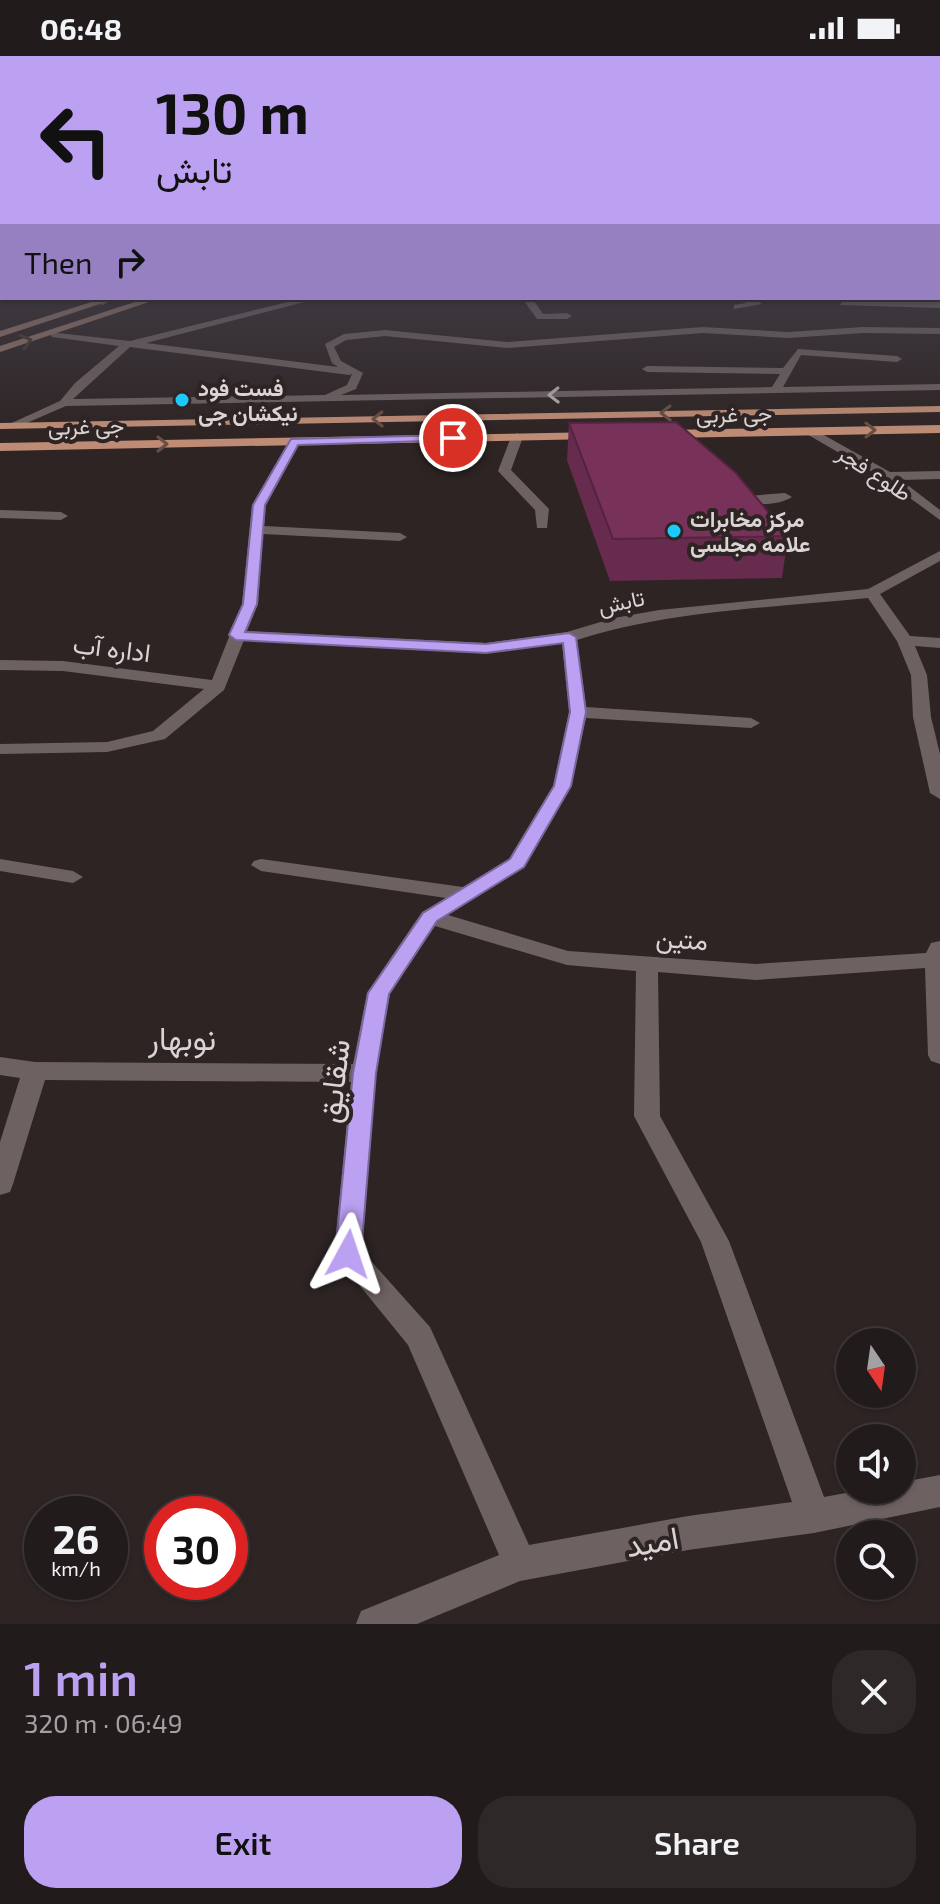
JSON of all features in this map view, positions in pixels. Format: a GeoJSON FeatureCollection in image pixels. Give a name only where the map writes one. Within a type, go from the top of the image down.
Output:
{"type":"FeatureCollection","features":[{"type":"Feature","properties":{"kind":"main road"},"geometry":{"type":"LineString","coordinates":[[0,334],[108,300]]}},
{"type":"Feature","properties":{"kind":"main road"},"geometry":{"type":"LineString","coordinates":[[0,349],[150,300]]}},
{"type":"Feature","properties":{"kind":"main road","name":"جی غربی"},"geometry":{"type":"LineString","coordinates":[[5,426],[940,409]]}},
{"type":"Feature","properties":{"kind":"main road","name":"جی غربی"},"geometry":{"type":"LineString","coordinates":[[653,434],[940,429]]}},
{"type":"Feature","properties":{"kind":"main road","name":"جی غربی"},"geometry":{"type":"LineString","coordinates":[[0,447],[609,435]]}},
{"type":"Feature","properties":{"kind":"street"},"geometry":{"type":"LineString","coordinates":[[64,403],[79,385],[126,345],[307,300]]}},
{"type":"Feature","properties":{"kind":"street"},"geometry":{"type":"LineString","coordinates":[[430,300],[450,303],[472,300]]}},
{"type":"Feature","properties":{"kind":"street"},"geometry":{"type":"LineString","coordinates":[[528,300],[540,317],[567,316]]}},
{"type":"Feature","properties":{"kind":"street"},"geometry":{"type":"LineString","coordinates":[[843,304],[940,305]]}},
{"type":"Feature","properties":{"kind":"street"},"geometry":{"type":"LineString","coordinates":[[358,373],[337,363],[329,346],[344,337],[385,333],[507,345],[703,330],[788,335],[860,326],[940,331]]}},
{"type":"Feature","properties":{"kind":"street"},"geometry":{"type":"LineString","coordinates":[[52,334],[358,373]]}},
{"type":"Feature","properties":{"kind":"street"},"geometry":{"type":"LineString","coordinates":[[775,391],[798,352],[897,359]]}},
{"type":"Feature","properties":{"kind":"street"},"geometry":{"type":"LineString","coordinates":[[647,369],[787,371]]}},
{"type":"Feature","properties":{"kind":"street"},"geometry":{"type":"LineString","coordinates":[[319,399],[352,387],[358,373]]}},
{"type":"Feature","properties":{"kind":"street"},"geometry":{"type":"LineString","coordinates":[[5,426],[64,403],[940,387]]}},
{"type":"Feature","properties":{"kind":"street","name":"طلوع فجر"},"geometry":{"type":"LineString","coordinates":[[809,431],[888,476],[940,516]]}},
{"type":"Feature","properties":{"kind":"street"},"geometry":{"type":"LineString","coordinates":[[653,434],[676,451]]}},
{"type":"Feature","properties":{"kind":"street"},"geometry":{"type":"LineString","coordinates":[[517,437],[504,471],[542,509],[542,525]]}},
{"type":"Feature","properties":{"kind":"street"},"geometry":{"type":"LineString","coordinates":[[0,749],[107,747],[159,735],[218,686],[250,604],[259,505],[295,441]]}},
{"type":"Feature","properties":{"kind":"street"},"geometry":{"type":"LineString","coordinates":[[888,476],[940,475]]}},
{"type":"Feature","properties":{"kind":"street"},"geometry":{"type":"LineString","coordinates":[[722,483],[745,500],[785,497]]}},
{"type":"Feature","properties":{"kind":"street"},"geometry":{"type":"LineString","coordinates":[[0,514],[61,516]]}},
{"type":"Feature","properties":{"kind":"street"},"geometry":{"type":"LineString","coordinates":[[257,530],[400,537]]}},
{"type":"Feature","properties":{"kind":"street"},"geometry":{"type":"LineString","coordinates":[[940,555],[872,593],[905,641],[919,675],[922,717],[940,793]]}},
{"type":"Feature","properties":{"kind":"street","name":"تابش"},"geometry":{"type":"LineString","coordinates":[[236,635],[486,648],[569,637],[614,623],[659,615],[872,593]]}},
{"type":"Feature","properties":{"kind":"street","name":"شقایق"},"geometry":{"type":"LineString","coordinates":[[520,1564],[419,1336],[348,1254],[364,1073],[379,993],[430,917],[517,863],[562,786],[578,712],[569,637]]}},
{"type":"Feature","properties":{"kind":"street"},"geometry":{"type":"LineString","coordinates":[[905,641],[940,643]]}},
{"type":"Feature","properties":{"kind":"street","name":"اداره آب"},"geometry":{"type":"LineString","coordinates":[[0,665],[63,666],[218,686]]}},
{"type":"Feature","properties":{"kind":"street"},"geometry":{"type":"LineString","coordinates":[[578,712],[751,723]]}},
{"type":"Feature","properties":{"kind":"street"},"geometry":{"type":"LineString","coordinates":[[0,865],[73,877]]}},
{"type":"Feature","properties":{"kind":"street"},"geometry":{"type":"LineString","coordinates":[[261,865],[466,894]]}},
{"type":"Feature","properties":{"kind":"street","name":"متین"},"geometry":{"type":"LineString","coordinates":[[430,917],[567,958],[647,964],[756,972],[939,955]]}},
{"type":"Feature","properties":{"kind":"street"},"geometry":{"type":"LineString","coordinates":[[939,955],[940,1055]]}},
{"type":"Feature","properties":{"kind":"street"},"geometry":{"type":"LineString","coordinates":[[647,964],[647,1116],[715,1241],[814,1516]]}},
{"type":"Feature","properties":{"kind":"street","name":"نوبهار"},"geometry":{"type":"LineString","coordinates":[[0,1066],[35,1071],[364,1073]]}},
{"type":"Feature","properties":{"kind":"street"},"geometry":{"type":"LineString","coordinates":[[0,1184],[35,1071]]}},
{"type":"Feature","properties":{"kind":"street","name":"امید"},"geometry":{"type":"LineString","coordinates":[[374,1624],[520,1564],[688,1533],[814,1516],[940,1491]]}},
{"type":"Feature","properties":{"kind":"building"},"geometry":{"type":"Polygon","coordinates":[[[676,422],[736,473],[788,536],[613,539],[569,423],[676,422]]]}},
{"type":"Feature","properties":{"kind":"place","name":"فست فود نیکشان جی"},"geometry":{"type":"Point","coordinates":[182,400]}},
{"type":"Feature","properties":{"kind":"place","name":"مرکز مخابرات علامه مجلسی"},"geometry":{"type":"Point","coordinates":[674,531]}},
{"type":"Feature","properties":{"kind":"route"},"geometry":{"type":"LineString","coordinates":[[348,1254],[364,1073],[379,993],[430,917],[517,863],[562,786],[578,712],[569,637],[486,648],[236,635],[250,604],[259,505],[295,441],[453,438]]}}]}
